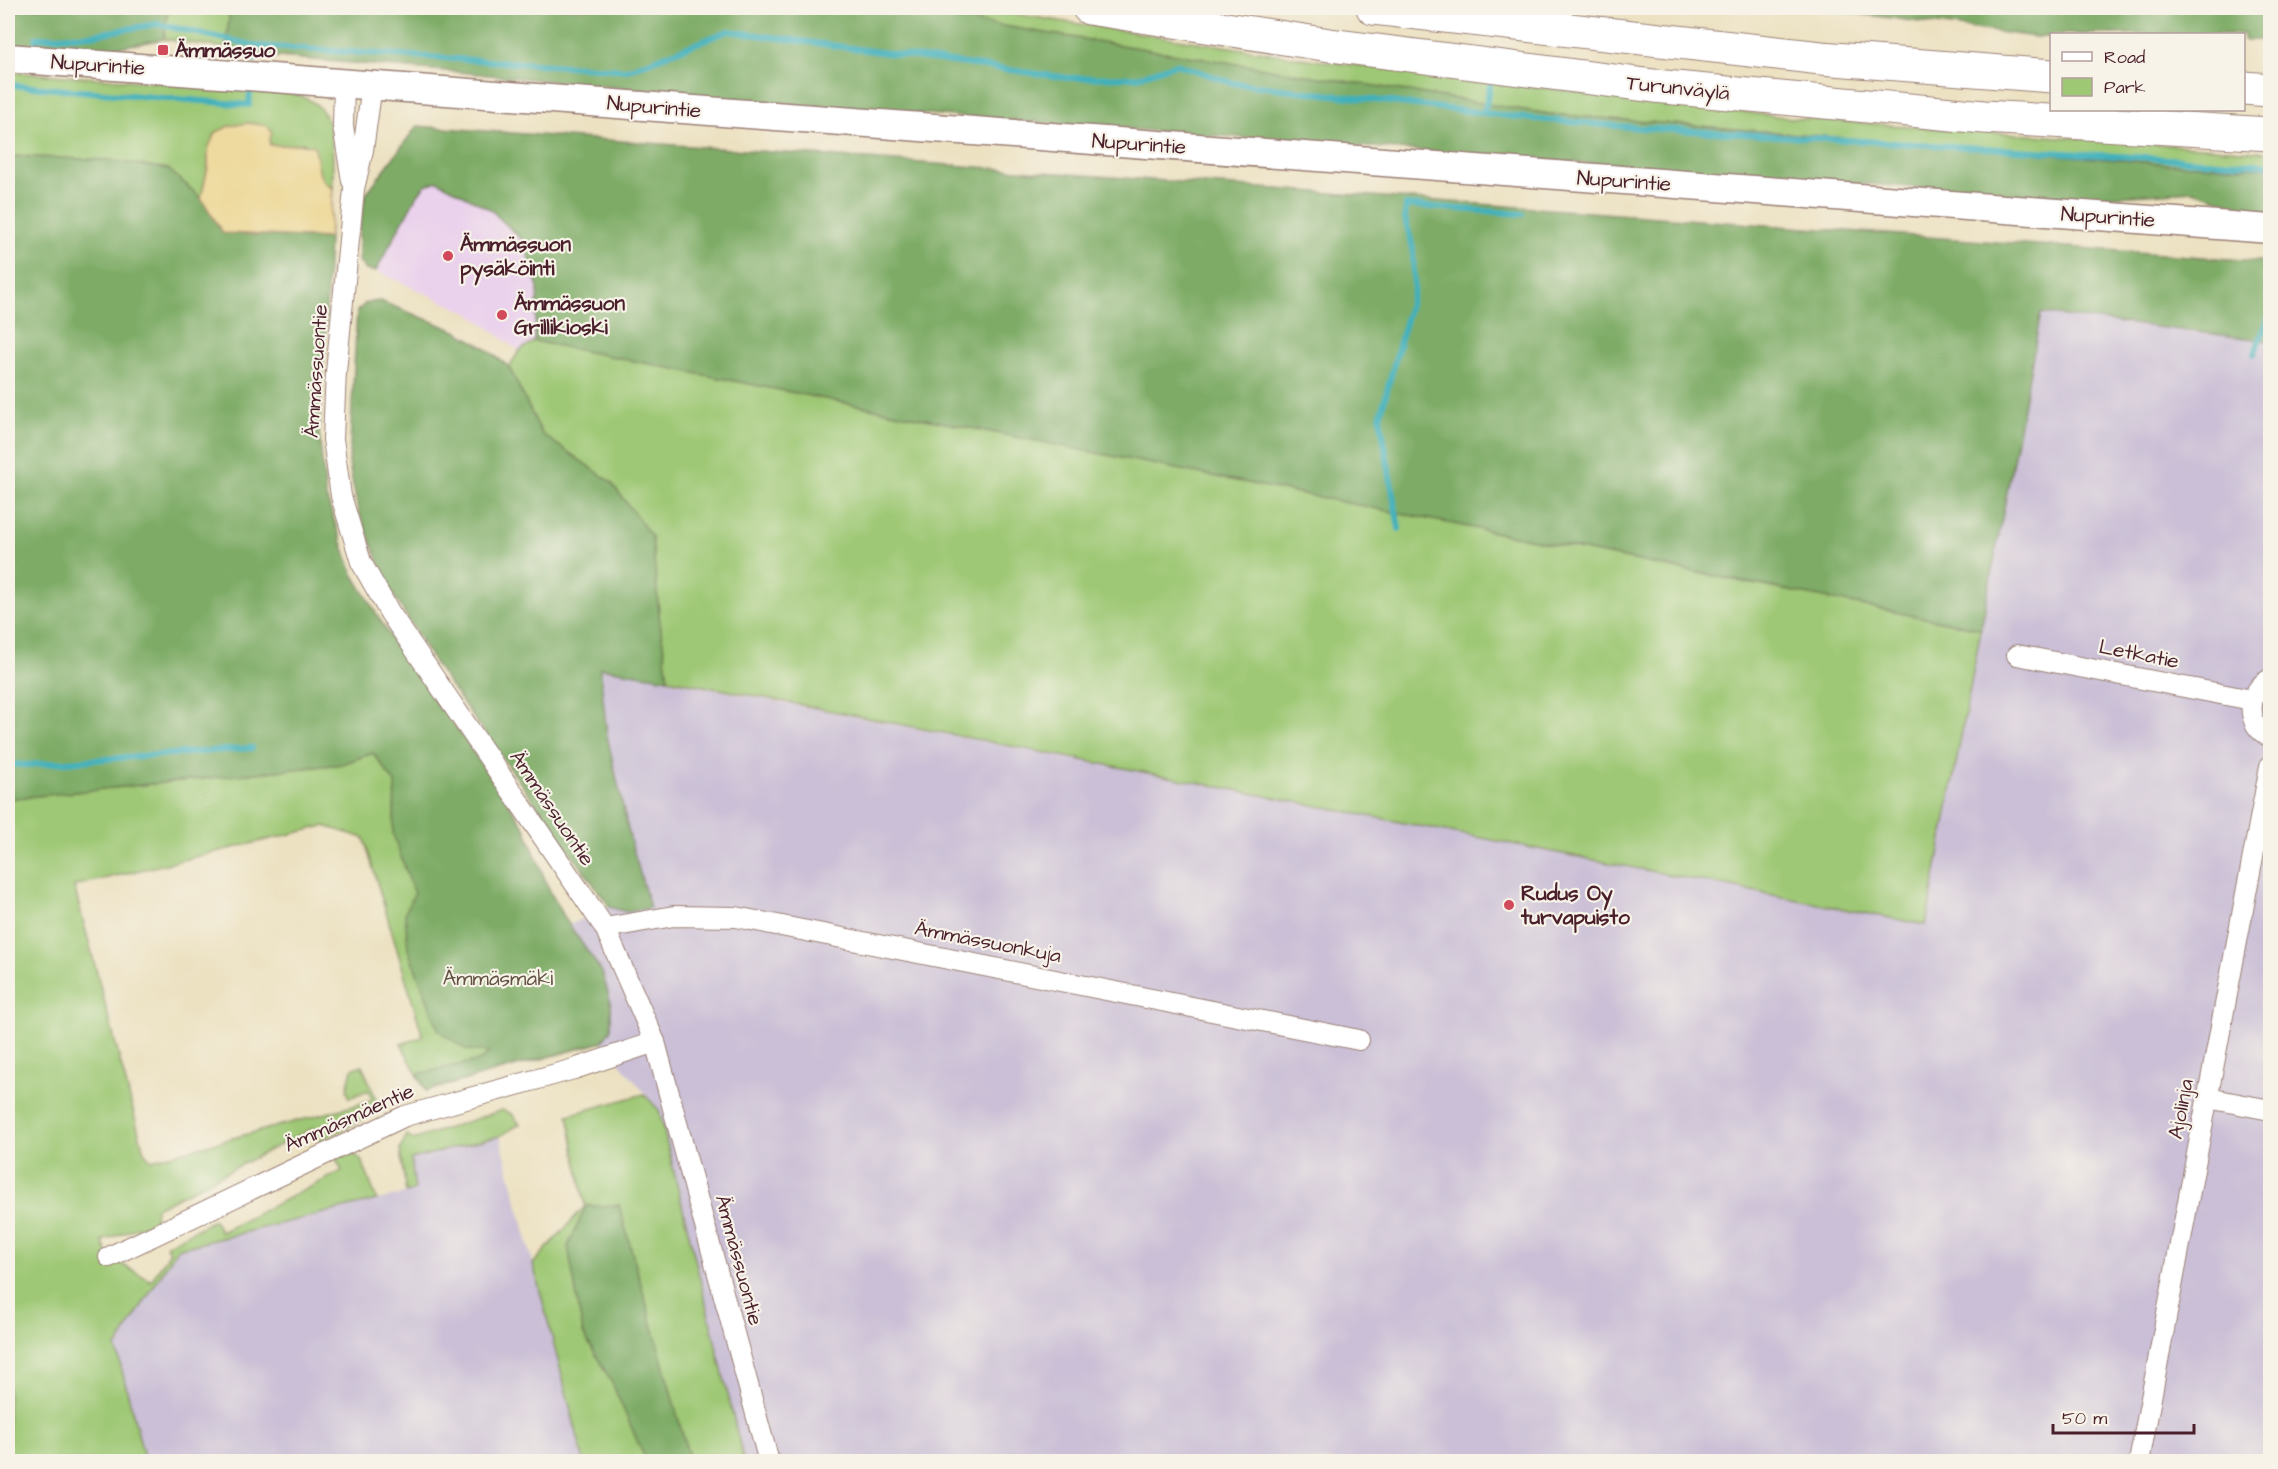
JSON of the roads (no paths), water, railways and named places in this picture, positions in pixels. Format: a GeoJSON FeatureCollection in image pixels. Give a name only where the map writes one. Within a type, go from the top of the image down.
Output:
{"type":"FeatureCollection","features":[{"type":"Feature","properties":{"kind":"highway","name":"Turunväylä"},"geometry":{"type":"LineString","coordinates":[[1089,8],[1330,45],[1654,86],[1984,117],[2271,134]]}},
{"type":"Feature","properties":{"kind":"highway"},"geometry":{"type":"LineString","coordinates":[[1373,8],[1821,58],[2050,76]]}},
{"type":"Feature","properties":{"kind":"highway"},"geometry":{"type":"LineString","coordinates":[[2245,88],[2271,90]]}},
{"type":"Feature","properties":{"kind":"main road","name":"Nupurintie"},"geometry":{"type":"LineString","coordinates":[[8,58],[2271,229]]}},
{"type":"Feature","properties":{"kind":"street","name":"Ämmässuontie"},"geometry":{"type":"LineString","coordinates":[[344,83],[343,126],[354,189]]}},
{"type":"Feature","properties":{"kind":"street","name":"Ämmässuontie"},"geometry":{"type":"LineString","coordinates":[[372,85],[354,189],[336,372],[333,440],[341,496],[361,562],[390,613],[605,928],[655,1042],[769,1461]]}},
{"type":"Feature","properties":{"kind":"street","name":"Letkatie"},"geometry":{"type":"LineString","coordinates":[[2017,656],[2252,700]]}},
{"type":"Feature","properties":{"kind":"street"},"geometry":{"type":"LineString","coordinates":[[2271,679],[2256,691],[2251,710],[2259,730],[2271,737]]}},
{"type":"Feature","properties":{"kind":"street","name":"Ajolinja"},"geometry":{"type":"LineString","coordinates":[[2139,1461],[2271,766]]}},
{"type":"Feature","properties":{"kind":"street","name":"Ämmässuonkuja"},"geometry":{"type":"LineString","coordinates":[[605,928],[674,916],[735,917],[1359,1040]]}},
{"type":"Feature","properties":{"kind":"street","name":"Ämmäsmäentie"},"geometry":{"type":"LineString","coordinates":[[109,1257],[405,1116],[574,1069],[655,1042]]}},
{"type":"Feature","properties":{"kind":"street"},"geometry":{"type":"LineString","coordinates":[[2208,1098],[2271,1110]]}},
{"type":"Feature","properties":{"kind":"waterway"},"geometry":{"type":"LineString","coordinates":[[36,44],[36,38],[91,35],[157,24],[257,46],[628,70],[728,31],[1068,78],[1138,77],[1176,64],[1233,83],[1525,118],[1641,128],[2270,165]]}},
{"type":"Feature","properties":{"kind":"waterway"},"geometry":{"type":"LineString","coordinates":[[255,60],[257,46]]}},
{"type":"Feature","properties":{"kind":"waterway"},"geometry":{"type":"LineString","coordinates":[[8,85],[249,105],[250,93]]}},
{"type":"Feature","properties":{"kind":"waterway"},"geometry":{"type":"LineString","coordinates":[[1484,113],[1490,86]]}},
{"type":"Feature","properties":{"kind":"waterway"},"geometry":{"type":"LineString","coordinates":[[1399,529],[1380,417],[1414,289],[1413,248],[1405,218],[1406,205],[1522,214]]}},
{"type":"Feature","properties":{"kind":"waterway"},"geometry":{"type":"LineString","coordinates":[[2254,354],[2270,314]]}},
{"type":"Feature","properties":{"kind":"waterway"},"geometry":{"type":"LineString","coordinates":[[8,764],[26,765],[252,748]]}},
{"type":"Feature","properties":{"kind":"place","name":"Ämmässuo"},"geometry":{"type":"Point","coordinates":[163,50]}},
{"type":"Feature","properties":{"kind":"place","name":"Ämmässuon pysäköinti"},"geometry":{"type":"Point","coordinates":[448,256]}},
{"type":"Feature","properties":{"kind":"place","name":"Ämmässuon Grillikioski"},"geometry":{"type":"Point","coordinates":[502,315]}},
{"type":"Feature","properties":{"kind":"place","name":"Rudus Oy turvapuisto"},"geometry":{"type":"Point","coordinates":[1509,905]}},
{"type":"Feature","properties":{"kind":"park label","name":"Ämmäsmäki"},"geometry":{"type":"Point","coordinates":[498,978]}}]}
